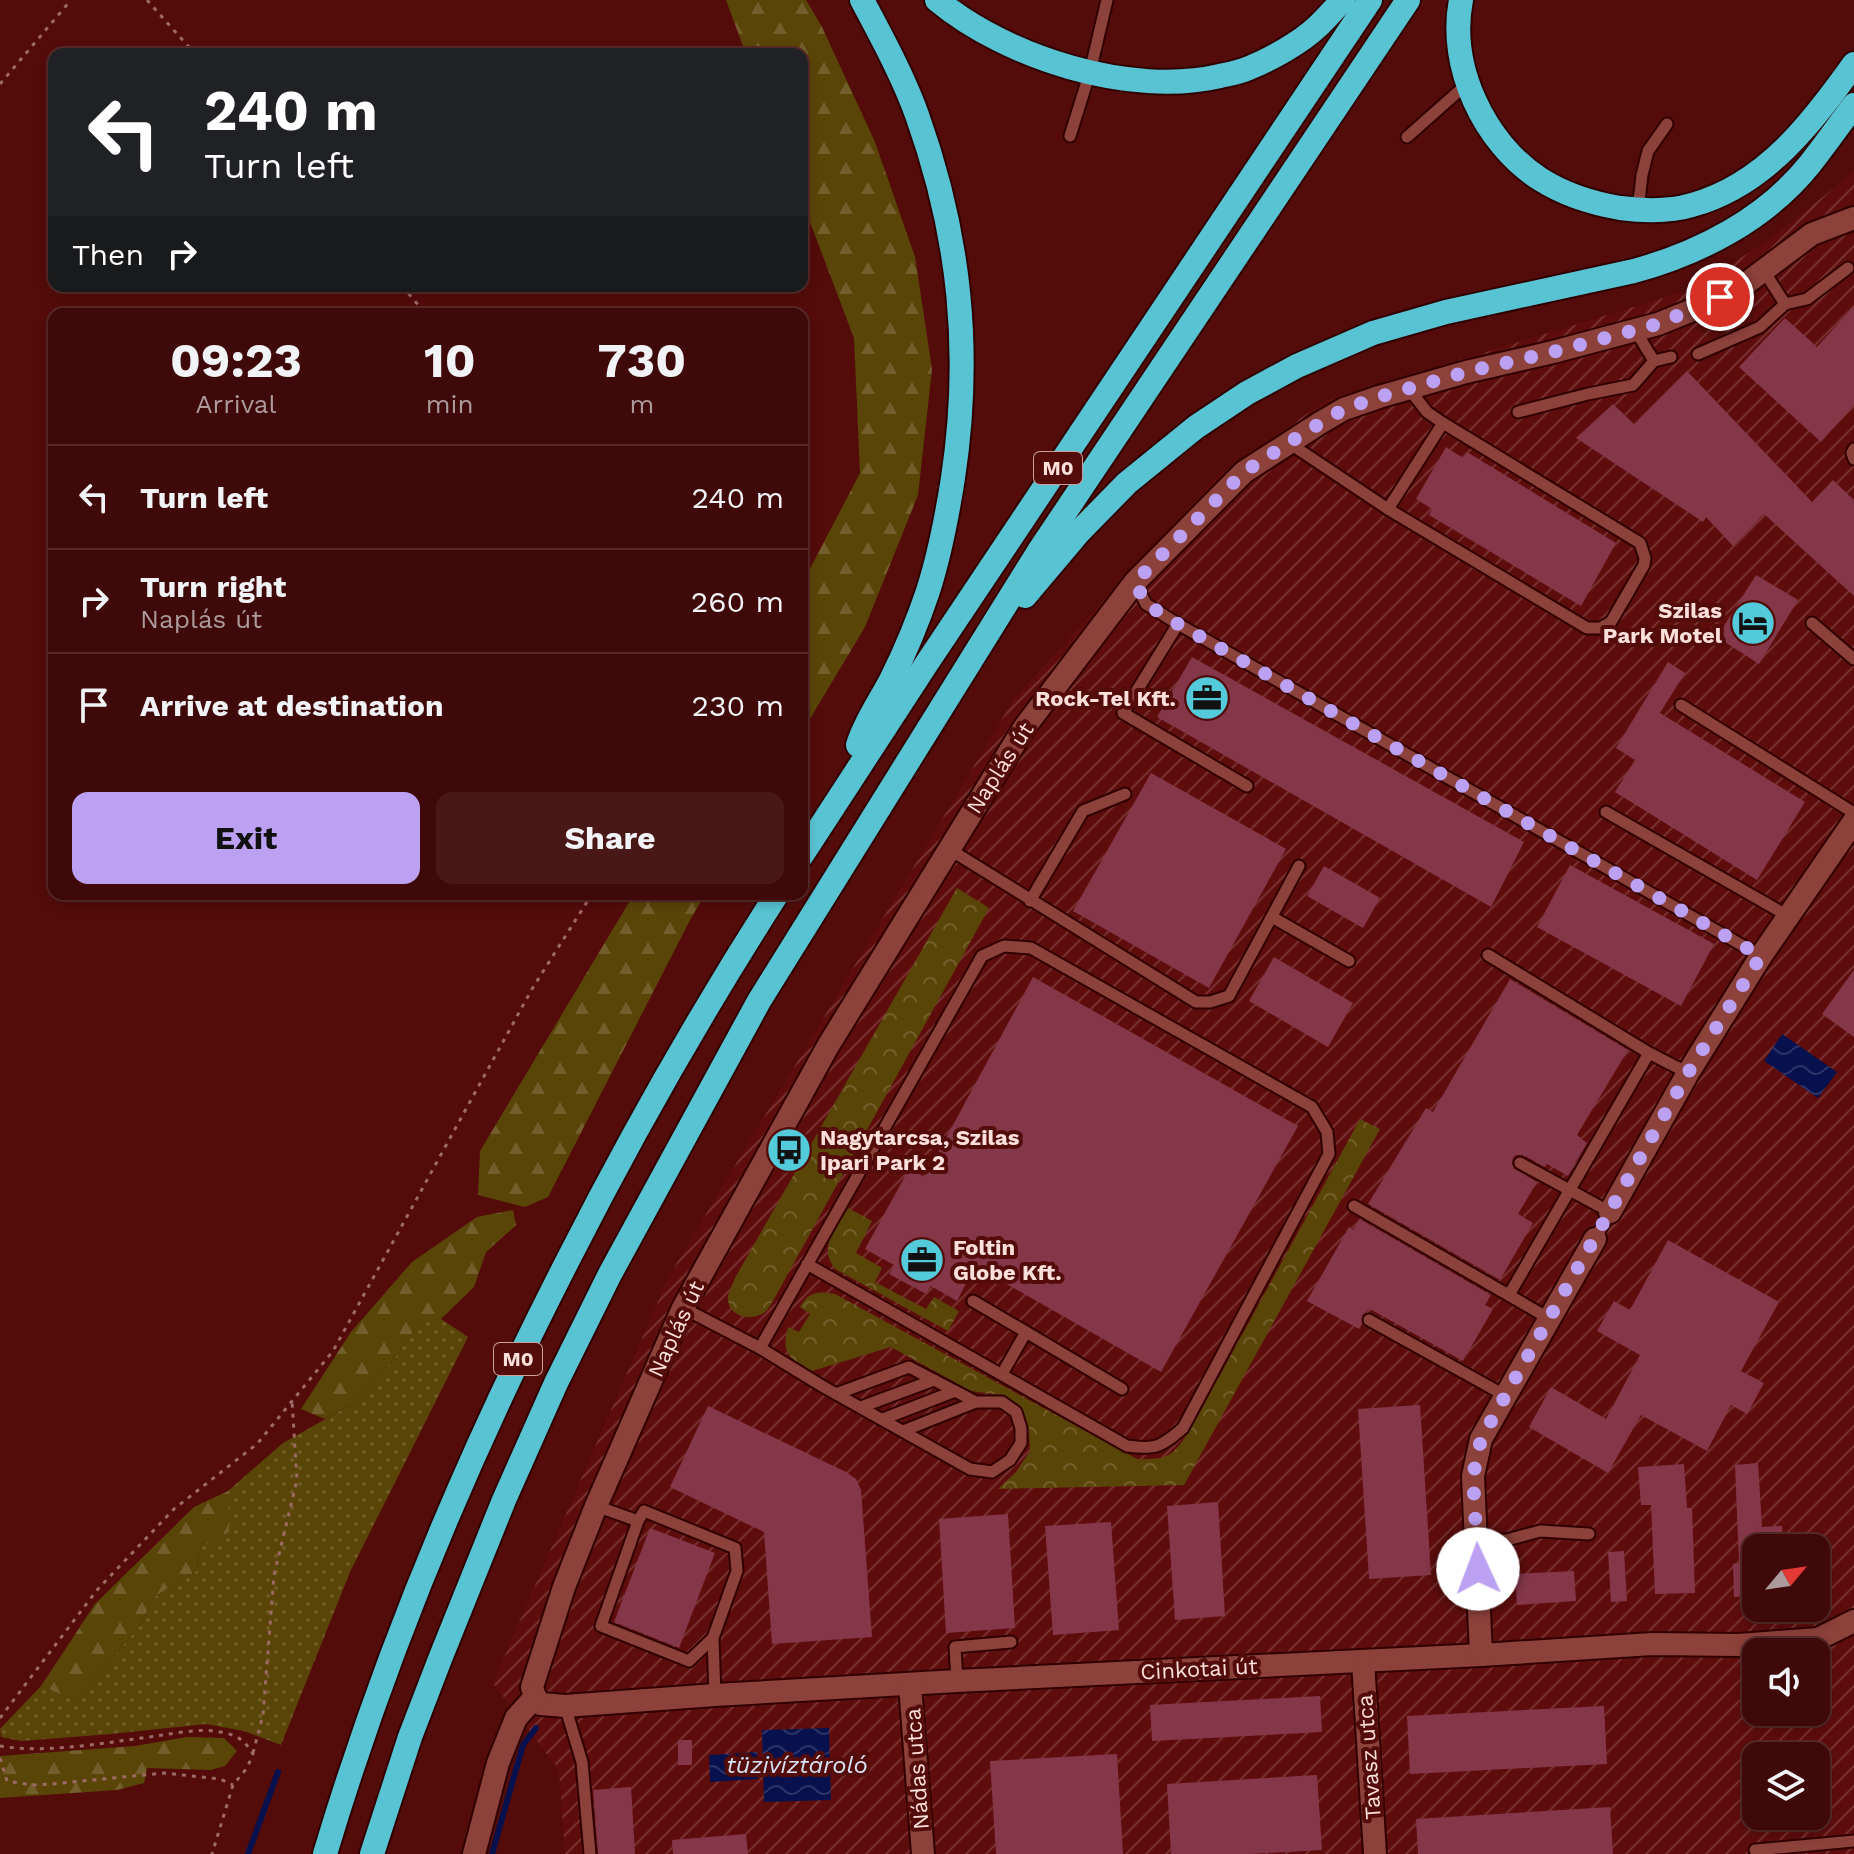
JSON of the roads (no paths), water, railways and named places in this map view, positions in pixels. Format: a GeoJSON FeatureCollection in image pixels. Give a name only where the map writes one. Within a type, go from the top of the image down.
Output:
{"type":"FeatureCollection","features":[{"type":"Feature","properties":{"kind":"highway"},"geometry":{"type":"LineString","coordinates":[[844,789],[860,738],[898,665],[928,591],[945,529],[962,399],[960,298],[939,188],[916,113],[862,0]]}},
{"type":"Feature","properties":{"kind":"highway"},"geometry":{"type":"LineString","coordinates":[[937,0],[984,31],[1051,61],[1137,81],[1172,83],[1247,70],[1316,29],[1343,0]]}},
{"type":"Feature","properties":{"kind":"highway","name":"M0"},"geometry":{"type":"LineString","coordinates":[[808,846],[1370,0]]}},
{"type":"Feature","properties":{"kind":"highway","name":"M0"},"geometry":{"type":"LineString","coordinates":[[372,1854],[410,1737],[471,1580],[556,1383],[610,1274],[759,1001],[1039,551],[1408,0]]}},
{"type":"Feature","properties":{"kind":"highway"},"geometry":{"type":"LineString","coordinates":[[1461,0],[1458,37],[1462,61],[1478,109],[1496,137],[1515,159],[1539,179],[1593,204],[1658,211],[1691,206],[1745,182],[1790,144],[1854,64]]}},
{"type":"Feature","properties":{"kind":"highway"},"geometry":{"type":"LineString","coordinates":[[986,638],[1079,532],[1127,483],[1196,427],[1247,393],[1297,366],[1373,333],[1446,312],[1634,271],[1705,246],[1756,214],[1784,191],[1809,166],[1854,105]]}},
{"type":"Feature","properties":{"kind":"highway","name":"M0"},"geometry":{"type":"LineString","coordinates":[[325,1854],[365,1731],[431,1554],[523,1347],[614,1170],[731,965],[773,900]]}},
{"type":"Feature","properties":{"kind":"street","name":"Naplás út"},"geometry":{"type":"LineString","coordinates":[[538,1700],[532,1687],[559,1601],[596,1506],[683,1308],[828,1046],[1024,728],[1135,582],[1244,472],[1344,409],[1466,372],[1658,324],[1740,288],[1812,234],[1854,218]]}},
{"type":"Feature","properties":{"kind":"street"},"geometry":{"type":"LineString","coordinates":[[1610,1212],[1688,1073],[1761,956],[1854,821]]}},
{"type":"Feature","properties":{"kind":"street"},"geometry":{"type":"LineString","coordinates":[[1481,1655],[1473,1476],[1481,1439],[1595,1239]]}},
{"type":"Feature","properties":{"kind":"street","name":"Cinkotai út"},"geometry":{"type":"LineString","coordinates":[[538,1700],[565,1706],[957,1681],[1652,1644],[1739,1645],[1818,1639],[1850,1629]]}},
{"type":"Feature","properties":{"kind":"street","name":"Tavasz utca"},"geometry":{"type":"LineString","coordinates":[[1363,1661],[1375,1854]]}},
{"type":"Feature","properties":{"kind":"street","name":"Nádas utca"},"geometry":{"type":"LineString","coordinates":[[910,1685],[923,1854]]}},
{"type":"Feature","properties":{"kind":"street"},"geometry":{"type":"LineString","coordinates":[[474,1854],[498,1763],[516,1718],[538,1700]]}},
{"type":"Feature","properties":{"kind":"lane"},"geometry":{"type":"LineString","coordinates":[[1070,136],[1090,72],[1107,0]]}},
{"type":"Feature","properties":{"kind":"lane"},"geometry":{"type":"LineString","coordinates":[[1407,137],[1468,83]]}},
{"type":"Feature","properties":{"kind":"lane"},"geometry":{"type":"LineString","coordinates":[[1638,210],[1648,151],[1667,124]]}},
{"type":"Feature","properties":{"kind":"lane"},"geometry":{"type":"LineString","coordinates":[[1698,354],[1760,327],[1785,304],[1807,299],[1848,268]]}},
{"type":"Feature","properties":{"kind":"lane"},"geometry":{"type":"LineString","coordinates":[[1764,271],[1785,304]]}},
{"type":"Feature","properties":{"kind":"lane"},"geometry":{"type":"LineString","coordinates":[[1635,330],[1654,361]]}},
{"type":"Feature","properties":{"kind":"lane"},"geometry":{"type":"LineString","coordinates":[[1518,412],[1633,385],[1654,361],[1671,357]]}},
{"type":"Feature","properties":{"kind":"lane"},"geometry":{"type":"LineString","coordinates":[[1289,443],[1388,509],[1587,628],[1600,628],[1611,622],[1644,565],[1640,543],[1443,423],[1427,412],[1409,389]]}},
{"type":"Feature","properties":{"kind":"lane"},"geometry":{"type":"LineString","coordinates":[[1388,509],[1443,423]]}},
{"type":"Feature","properties":{"kind":"lane"},"geometry":{"type":"LineString","coordinates":[[1854,449],[1854,459]]}},
{"type":"Feature","properties":{"kind":"lane"},"geometry":{"type":"LineString","coordinates":[[1135,582],[1146,604],[1178,624],[1761,956]]}},
{"type":"Feature","properties":{"kind":"lane"},"geometry":{"type":"LineString","coordinates":[[1812,623],[1854,659]]}},
{"type":"Feature","properties":{"kind":"lane"},"geometry":{"type":"LineString","coordinates":[[1178,624],[1123,713],[1247,786]]}},
{"type":"Feature","properties":{"kind":"lane"},"geometry":{"type":"LineString","coordinates":[[1681,705],[1854,813]]}},
{"type":"Feature","properties":{"kind":"lane"},"geometry":{"type":"LineString","coordinates":[[1030,901],[1083,811],[1125,794]]}},
{"type":"Feature","properties":{"kind":"lane"},"geometry":{"type":"LineString","coordinates":[[1606,812],[1788,916]]}},
{"type":"Feature","properties":{"kind":"lane"},"geometry":{"type":"LineString","coordinates":[[949,849],[1196,1002],[1210,1002],[1229,996],[1299,866]]}},
{"type":"Feature","properties":{"kind":"lane"},"geometry":{"type":"LineString","coordinates":[[1272,917],[1349,961]]}},
{"type":"Feature","properties":{"kind":"lane"},"geometry":{"type":"LineString","coordinates":[[760,1348],[807,1264],[982,956],[1004,946],[1031,948],[1312,1107],[1327,1132],[1329,1154],[1183,1428],[1168,1441],[1151,1449],[1127,1446],[807,1264]]}},
{"type":"Feature","properties":{"kind":"lane"},"geometry":{"type":"LineString","coordinates":[[1488,955],[1649,1053],[1688,1073]]}},
{"type":"Feature","properties":{"kind":"lane"},"geometry":{"type":"LineString","coordinates":[[1509,1295],[1649,1053]]}},
{"type":"Feature","properties":{"kind":"lane"},"geometry":{"type":"LineString","coordinates":[[1520,1163],[1610,1212],[1595,1239]]}},
{"type":"Feature","properties":{"kind":"lane"},"geometry":{"type":"LineString","coordinates":[[1354,1206],[1550,1319]]}},
{"type":"Feature","properties":{"kind":"lane"},"geometry":{"type":"LineString","coordinates":[[973,1301],[1122,1389]]}},
{"type":"Feature","properties":{"kind":"lane"},"geometry":{"type":"LineString","coordinates":[[683,1308],[760,1348],[836,1394],[970,1469],[992,1472],[1010,1460],[1021,1443],[1016,1412],[1002,1402],[976,1402],[903,1431]]}},
{"type":"Feature","properties":{"kind":"lane"},"geometry":{"type":"LineString","coordinates":[[1369,1320],[1506,1396]]}},
{"type":"Feature","properties":{"kind":"lane"},"geometry":{"type":"LineString","coordinates":[[1002,1374],[1026,1332]]}},
{"type":"Feature","properties":{"kind":"lane"},"geometry":{"type":"LineString","coordinates":[[836,1394],[909,1367],[976,1402]]}},
{"type":"Feature","properties":{"kind":"lane"},"geometry":{"type":"LineString","coordinates":[[861,1407],[934,1380]]}},
{"type":"Feature","properties":{"kind":"lane"},"geometry":{"type":"LineString","coordinates":[[883,1419],[955,1391]]}},
{"type":"Feature","properties":{"kind":"lane"},"geometry":{"type":"LineString","coordinates":[[596,1506],[638,1521]]}},
{"type":"Feature","properties":{"kind":"lane"},"geometry":{"type":"LineString","coordinates":[[713,1638],[689,1661],[601,1626],[644,1511],[735,1548],[737,1571],[713,1638],[715,1695]]}},
{"type":"Feature","properties":{"kind":"lane"},"geometry":{"type":"LineString","coordinates":[[1477,1540],[1507,1540],[1540,1531],[1589,1534]]}},
{"type":"Feature","properties":{"kind":"lane"},"geometry":{"type":"LineString","coordinates":[[957,1681],[955,1647],[1011,1642]]}},
{"type":"Feature","properties":{"kind":"lane"},"geometry":{"type":"LineString","coordinates":[[565,1706],[582,1762],[590,1854]]}},
{"type":"Feature","properties":{"kind":"lane"},"geometry":{"type":"LineString","coordinates":[[1755,1850],[1854,1841]]}},
{"type":"Feature","properties":{"kind":"water"},"geometry":{"type":"Polygon","coordinates":[[[1782,1034],[1837,1072],[1818,1098],[1764,1061],[1782,1034]]]}},
{"type":"Feature","properties":{"kind":"water","name":"tüzivíztároló"},"geometry":{"type":"Polygon","coordinates":[[[829,1728],[831,1800],[764,1802],[762,1730],[829,1728]]]}},
{"type":"Feature","properties":{"kind":"water","name":"tüzivíztároló"},"geometry":{"type":"Polygon","coordinates":[[[757,1752],[758,1779],[710,1782],[709,1755],[757,1752]]]}},
{"type":"Feature","properties":{"kind":"waterway"},"geometry":{"type":"LineString","coordinates":[[492,1854],[523,1745],[536,1728]]}},
{"type":"Feature","properties":{"kind":"waterway"},"geometry":{"type":"LineString","coordinates":[[248,1854],[278,1772]]}},
{"type":"Feature","properties":{"kind":"place","name":"Szilas Park Motel"},"geometry":{"type":"Point","coordinates":[1753,623]}},
{"type":"Feature","properties":{"kind":"place","name":"Rock-Tel Kft."},"geometry":{"type":"Point","coordinates":[1207,698]}},
{"type":"Feature","properties":{"kind":"place","name":"Nagytarcsa, Szilas Ipari Park 2"},"geometry":{"type":"Point","coordinates":[789,1150]}},
{"type":"Feature","properties":{"kind":"place","name":"Foltin Globe Kft."},"geometry":{"type":"Point","coordinates":[922,1260]}}]}
